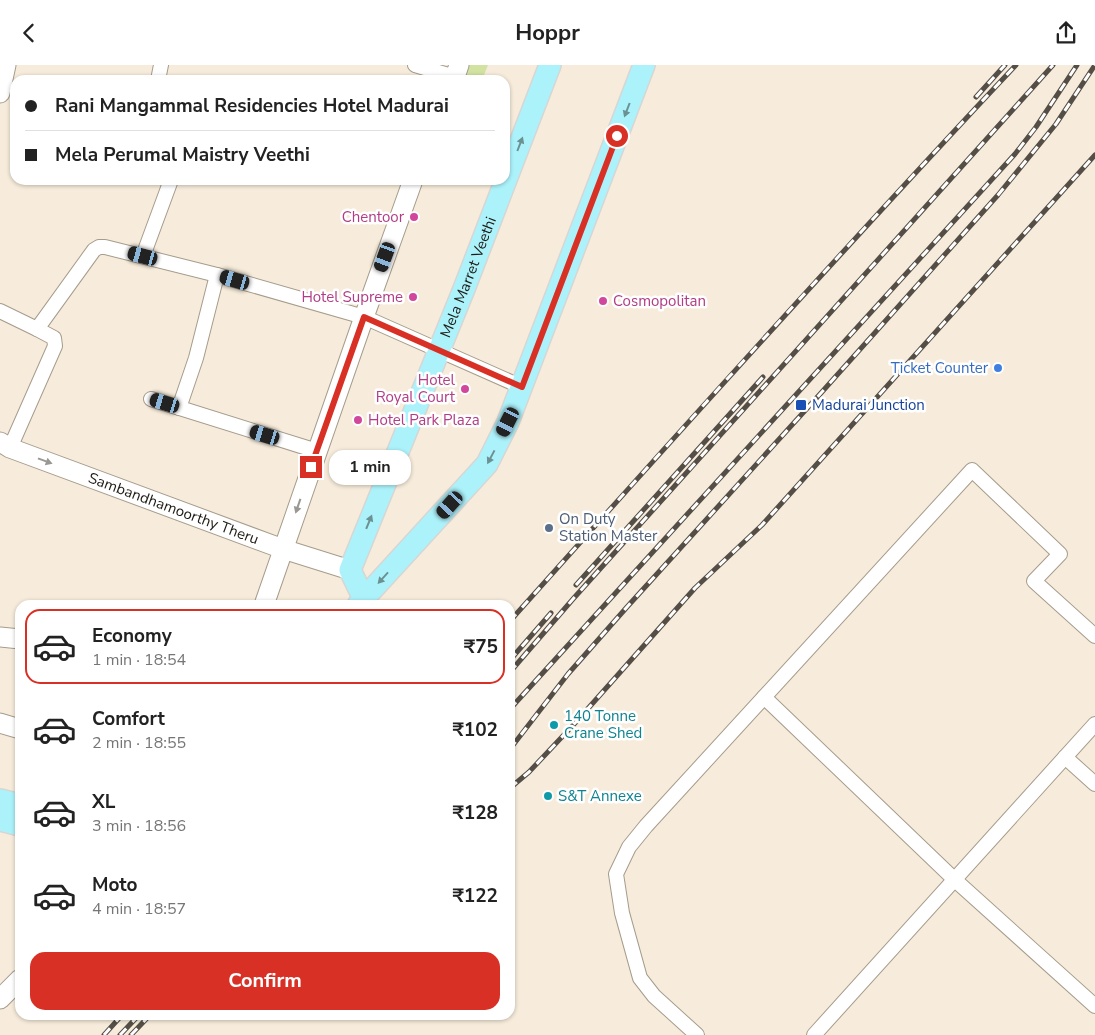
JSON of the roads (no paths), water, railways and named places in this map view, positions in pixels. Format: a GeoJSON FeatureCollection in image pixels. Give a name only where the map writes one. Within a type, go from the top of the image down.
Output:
{"type":"FeatureCollection","features":[{"type":"Feature","properties":{"kind":"main road","name":"Mela Marret Veethi"},"geometry":{"type":"LineString","coordinates":[[510,168],[550,65]]}},
{"type":"Feature","properties":{"kind":"main road"},"geometry":{"type":"LineString","coordinates":[[363,600],[487,464],[508,422],[522,387],[644,65]]}},
{"type":"Feature","properties":{"kind":"main road","name":"Mela Marret Veethi"},"geometry":{"type":"LineString","coordinates":[[350,570],[439,351],[503,185]]}},
{"type":"Feature","properties":{"kind":"main road"},"geometry":{"type":"LineString","coordinates":[[350,570],[360,600]]}},
{"type":"Feature","properties":{"kind":"main road"},"geometry":{"type":"LineString","coordinates":[[0,799],[15,804]]}},
{"type":"Feature","properties":{"kind":"main road"},"geometry":{"type":"LineString","coordinates":[[0,820],[15,824]]}},
{"type":"Feature","properties":{"kind":"street"},"geometry":{"type":"LineString","coordinates":[[0,93],[6,65]]}},
{"type":"Feature","properties":{"kind":"street"},"geometry":{"type":"LineString","coordinates":[[415,65],[456,74]]}},
{"type":"Feature","properties":{"kind":"street"},"geometry":{"type":"LineString","coordinates":[[143,256],[169,185]]}},
{"type":"Feature","properties":{"kind":"street"},"geometry":{"type":"LineString","coordinates":[[266,600],[411,185]]}},
{"type":"Feature","properties":{"kind":"street"},"geometry":{"type":"LineString","coordinates":[[37,329],[94,249],[105,247],[216,275],[364,317],[522,387]]}},
{"type":"Feature","properties":{"kind":"street"},"geometry":{"type":"LineString","coordinates":[[179,408],[196,358],[216,275]]}},
{"type":"Feature","properties":{"kind":"street"},"geometry":{"type":"LineString","coordinates":[[0,311],[54,338],[55,346],[5,445]]}},
{"type":"Feature","properties":{"kind":"street"},"geometry":{"type":"LineString","coordinates":[[150,399],[317,451]]}},
{"type":"Feature","properties":{"kind":"street","name":"Sambandhamoorthy Theru"},"geometry":{"type":"LineString","coordinates":[[5,445],[283,549],[350,570]]}},
{"type":"Feature","properties":{"kind":"street"},"geometry":{"type":"LineString","coordinates":[[697,1035],[654,996],[640,978],[622,913],[616,874],[629,847],[972,470],[1060,554],[1034,581],[1095,636]]}},
{"type":"Feature","properties":{"kind":"street"},"geometry":{"type":"LineString","coordinates":[[0,637],[15,638]]}},
{"type":"Feature","properties":{"kind":"street"},"geometry":{"type":"LineString","coordinates":[[764,697],[954,879],[1095,1006]]}},
{"type":"Feature","properties":{"kind":"street"},"geometry":{"type":"LineString","coordinates":[[0,723],[15,728]]}},
{"type":"Feature","properties":{"kind":"street"},"geometry":{"type":"LineString","coordinates":[[814,1035],[1095,724]]}},
{"type":"Feature","properties":{"kind":"street"},"geometry":{"type":"LineString","coordinates":[[1065,757],[1095,784]]}},
{"type":"Feature","properties":{"kind":"street"},"geometry":{"type":"LineString","coordinates":[[0,999],[15,984]]}},
{"type":"Feature","properties":{"kind":"railway"},"geometry":{"type":"LineString","coordinates":[[976,97],[1005,65]]}},
{"type":"Feature","properties":{"kind":"railway"},"geometry":{"type":"LineString","coordinates":[[515,615],[761,341],[1016,65]]}},
{"type":"Feature","properties":{"kind":"railway"},"geometry":{"type":"LineString","coordinates":[[515,666],[573,599],[1053,65]]}},
{"type":"Feature","properties":{"kind":"railway"},"geometry":{"type":"LineString","coordinates":[[515,704],[1015,154],[1036,127],[1077,65]]}},
{"type":"Feature","properties":{"kind":"railway"},"geometry":{"type":"LineString","coordinates":[[515,743],[568,674],[627,607],[998,195],[1056,124],[1095,65]]}},
{"type":"Feature","properties":{"kind":"railway"},"geometry":{"type":"LineString","coordinates":[[515,784],[529,772],[576,722],[695,588],[762,525],[1095,155]]}},
{"type":"Feature","properties":{"kind":"railway"},"geometry":{"type":"LineString","coordinates":[[576,585],[763,377]]}},
{"type":"Feature","properties":{"kind":"railway"},"geometry":{"type":"LineString","coordinates":[[515,654],[551,613]]}},
{"type":"Feature","properties":{"kind":"railway"},"geometry":{"type":"LineString","coordinates":[[104,1035],[118,1020]]}},
{"type":"Feature","properties":{"kind":"railway"},"geometry":{"type":"LineString","coordinates":[[120,1035],[134,1020]]}},
{"type":"Feature","properties":{"kind":"railway"},"geometry":{"type":"LineString","coordinates":[[131,1035],[145,1020]]}},
{"type":"Feature","properties":{"kind":"place","name":"Chentoor"},"geometry":{"type":"Point","coordinates":[414,217]}},
{"type":"Feature","properties":{"kind":"place","name":"Hotel Supreme"},"geometry":{"type":"Point","coordinates":[413,297]}},
{"type":"Feature","properties":{"kind":"place","name":"Cosmopolitan"},"geometry":{"type":"Point","coordinates":[603,301]}},
{"type":"Feature","properties":{"kind":"place","name":"Ticket Counter"},"geometry":{"type":"Point","coordinates":[998,368]}},
{"type":"Feature","properties":{"kind":"place","name":"Hotel Royal Court"},"geometry":{"type":"Point","coordinates":[465,389]}},
{"type":"Feature","properties":{"kind":"place","name":"Madurai Junction"},"geometry":{"type":"Point","coordinates":[801,405]}},
{"type":"Feature","properties":{"kind":"place","name":"Hotel Park Plaza"},"geometry":{"type":"Point","coordinates":[358,420]}},
{"type":"Feature","properties":{"kind":"place","name":"On Duty Station Master"},"geometry":{"type":"Point","coordinates":[549,528]}},
{"type":"Feature","properties":{"kind":"place","name":"140 Tonne Crane Shed"},"geometry":{"type":"Point","coordinates":[554,725]}},
{"type":"Feature","properties":{"kind":"place","name":"S&T Annexe"},"geometry":{"type":"Point","coordinates":[548,796]}}]}
